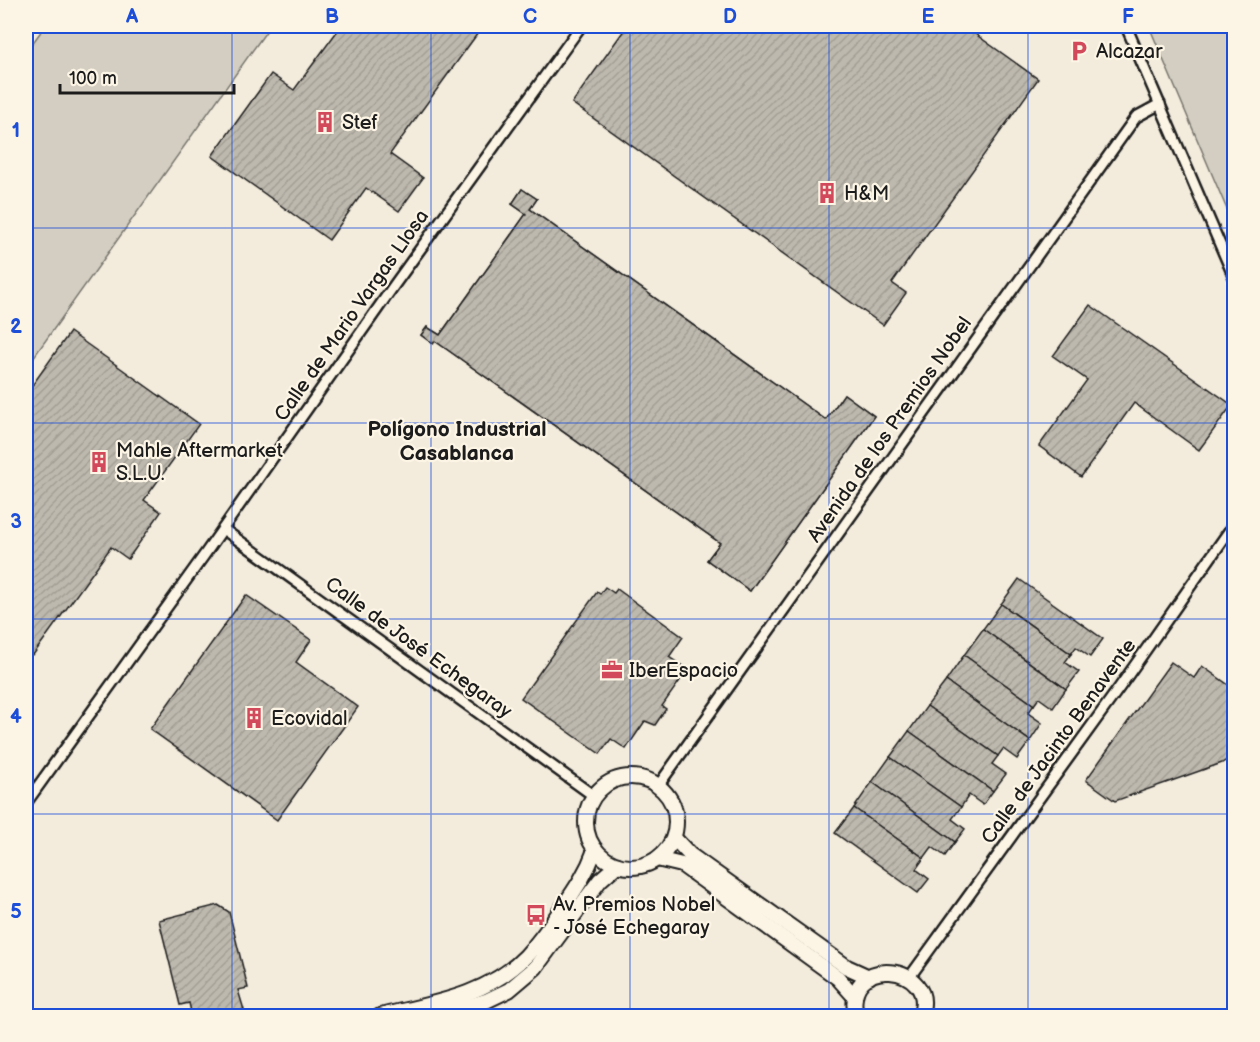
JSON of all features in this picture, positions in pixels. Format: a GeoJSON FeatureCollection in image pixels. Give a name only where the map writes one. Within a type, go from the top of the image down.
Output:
{"type":"FeatureCollection","features":[{"type":"Feature","properties":{"kind":"street","name":"Calle de Mario Vargas Llosa"},"geometry":{"type":"LineString","coordinates":[[26,803],[581,26]]}},
{"type":"Feature","properties":{"kind":"street"},"geometry":{"type":"LineString","coordinates":[[1126,26],[1234,277]]}},
{"type":"Feature","properties":{"kind":"street","name":"Avenida de los Premios Nobel"},"geometry":{"type":"LineString","coordinates":[[658,786],[1136,117],[1160,104]]}},
{"type":"Feature","properties":{"kind":"street","name":"Calle de Jacinto Benavente"},"geometry":{"type":"LineString","coordinates":[[909,978],[1119,688],[1234,524]]}},
{"type":"Feature","properties":{"kind":"street","name":"Calle de José Echegaray"},"geometry":{"type":"LineString","coordinates":[[223,529],[594,796]]}},
{"type":"Feature","properties":{"kind":"street"},"geometry":{"type":"LineString","coordinates":[[632,777],[645,779],[658,786],[668,795],[674,807],[677,822],[674,838],[668,848],[657,859],[641,866],[617,865],[606,860],[595,850],[588,835],[586,824],[588,809],[594,796],[603,786],[617,779],[632,777]]}},
{"type":"Feature","properties":{"kind":"street"},"geometry":{"type":"LineString","coordinates":[[674,838],[690,855],[847,967],[869,977]]}},
{"type":"Feature","properties":{"kind":"street"},"geometry":{"type":"LineString","coordinates":[[380,1017],[456,997],[481,988],[503,975],[525,957],[551,925],[587,871],[595,850]]}},
{"type":"Feature","properties":{"kind":"street"},"geometry":{"type":"LineString","coordinates":[[657,859],[682,865],[838,978],[855,997]]}},
{"type":"Feature","properties":{"kind":"street"},"geometry":{"type":"LineString","coordinates":[[438,1017],[486,1001],[509,990],[536,968],[600,880],[617,865]]}},
{"type":"Feature","properties":{"kind":"street"},"geometry":{"type":"LineString","coordinates":[[856,1017],[855,997],[859,986],[869,977],[888,971],[909,978],[918,989],[922,1000],[920,1017]]}},
{"type":"Feature","properties":{"kind":"shaded area"},"geometry":{"type":"Polygon","coordinates":[[[45,26],[270,26],[26,368],[26,52],[45,26]]]}},
{"type":"Feature","properties":{"kind":"shaded area"},"geometry":{"type":"Polygon","coordinates":[[[1149,26],[1234,26],[1234,226],[1149,26]]]}},
{"type":"Feature","properties":{"kind":"building","name":"Stef"},"geometry":{"type":"Polygon","coordinates":[[[341,26],[483,26],[390,154],[423,178],[399,211],[366,188],[329,240],[212,156],[271,74],[294,90],[341,26]]]}},
{"type":"Feature","properties":{"kind":"building","name":"H&M"},"geometry":{"type":"Polygon","coordinates":[[[627,26],[964,26],[1038,79],[892,283],[906,293],[883,325],[572,103],[627,26]]]}},
{"type":"Feature","properties":{"kind":"building"},"geometry":{"type":"Polygon","coordinates":[[[522,189],[537,199],[530,209],[826,420],[844,394],[874,416],[750,591],[707,560],[720,543],[435,341],[433,344],[421,335],[427,327],[440,335],[526,214],[512,204],[522,189]]]}},
{"type":"Feature","properties":{"kind":"building"},"geometry":{"type":"Polygon","coordinates":[[[522,189],[537,199],[530,209],[826,420],[844,394],[874,416],[750,591],[707,560],[720,543],[435,341],[433,344],[421,335],[427,327],[440,335],[526,214],[512,204],[522,189]]]}},
{"type":"Feature","properties":{"kind":"building"},"geometry":{"type":"Polygon","coordinates":[[[1090,305],[1232,405],[1199,450],[1134,403],[1081,477],[1039,446],[1087,380],[1053,356],[1090,305]]]}},
{"type":"Feature","properties":{"kind":"building","name":"Mahle Aftermarket S.L.U."},"geometry":{"type":"Polygon","coordinates":[[[70,332],[199,424],[144,500],[161,512],[128,559],[111,547],[33,655],[26,650],[26,394],[70,332]]]}},
{"type":"Feature","properties":{"kind":"building"},"geometry":{"type":"Polygon","coordinates":[[[1019,579],[1103,639],[1090,657],[1076,647],[1071,654],[1001,604],[1019,579]]]}},
{"type":"Feature","properties":{"kind":"building","name":"IberEspacio"},"geometry":{"type":"Polygon","coordinates":[[[605,587],[614,593],[617,589],[683,637],[669,657],[684,667],[680,672],[684,675],[662,706],[666,709],[655,725],[645,721],[626,749],[611,739],[600,754],[521,698],[597,592],[600,594],[605,587]]]}},
{"type":"Feature","properties":{"kind":"building","name":"Ecovidal"},"geometry":{"type":"Polygon","coordinates":[[[246,595],[311,640],[296,662],[358,707],[277,820],[150,729],[246,595]]]}},
{"type":"Feature","properties":{"kind":"building"},"geometry":{"type":"Polygon","coordinates":[[[1001,604],[1071,654],[1065,662],[1079,672],[1066,689],[983,629],[1001,604]]]}},
{"type":"Feature","properties":{"kind":"building"},"geometry":{"type":"Polygon","coordinates":[[[983,629],[1066,689],[1053,708],[1039,698],[1034,705],[964,655],[983,629]]]}},
{"type":"Feature","properties":{"kind":"building"},"geometry":{"type":"Polygon","coordinates":[[[964,655],[1034,705],[1028,713],[1042,723],[1030,741],[946,681],[964,655]]]}},
{"type":"Feature","properties":{"kind":"building"},"geometry":{"type":"Polygon","coordinates":[[[1171,662],[1194,678],[1202,666],[1234,689],[1234,755],[1222,763],[1115,801],[1086,780],[1171,662]]]}},
{"type":"Feature","properties":{"kind":"building"},"geometry":{"type":"Polygon","coordinates":[[[946,681],[1030,741],[1017,759],[1003,749],[998,756],[927,706],[946,681]]]}},
{"type":"Feature","properties":{"kind":"building"},"geometry":{"type":"Polygon","coordinates":[[[927,706],[998,756],[992,764],[1006,774],[993,791],[909,731],[927,706]]]}},
{"type":"Feature","properties":{"kind":"building"},"geometry":{"type":"Polygon","coordinates":[[[909,731],[993,791],[983,805],[969,795],[961,807],[890,757],[909,731]]]}},
{"type":"Feature","properties":{"kind":"building"},"geometry":{"type":"Polygon","coordinates":[[[890,757],[961,807],[952,819],[965,829],[955,842],[872,782],[890,757]]]}},
{"type":"Feature","properties":{"kind":"building"},"geometry":{"type":"Polygon","coordinates":[[[872,782],[955,842],[945,856],[932,847],[924,858],[854,808],[872,782]]]}},
{"type":"Feature","properties":{"kind":"building"},"geometry":{"type":"Polygon","coordinates":[[[854,808],[924,858],[916,869],[929,879],[918,893],[835,833],[854,808]]]}},
{"type":"Feature","properties":{"kind":"building"},"geometry":{"type":"Polygon","coordinates":[[[218,905],[229,912],[248,988],[238,990],[244,1010],[218,1016],[192,1016],[189,1003],[180,1005],[159,920],[218,905]]]}},
{"type":"Feature","properties":{"kind":"place","name":"Alcazar"},"geometry":{"type":"Point","coordinates":[1079,51]}},
{"type":"Feature","properties":{"kind":"place","name":"Stef"},"geometry":{"type":"Point","coordinates":[325,122]}},
{"type":"Feature","properties":{"kind":"place","name":"H&M"},"geometry":{"type":"Point","coordinates":[827,193]}},
{"type":"Feature","properties":{"kind":"place","name":"Mahle Aftermarket S.L.U."},"geometry":{"type":"Point","coordinates":[99,462]}},
{"type":"Feature","properties":{"kind":"place","name":"IberEspacio"},"geometry":{"type":"Point","coordinates":[612,670]}},
{"type":"Feature","properties":{"kind":"place","name":"Ecovidal"},"geometry":{"type":"Point","coordinates":[254,718]}},
{"type":"Feature","properties":{"kind":"place","name":"Av. Premios Nobel - José Echegaray"},"geometry":{"type":"Point","coordinates":[536,915]}},
{"type":"Feature","properties":{"kind":"district","name":"Polígono Industrial Casablanca"},"geometry":{"type":"Point","coordinates":[457,441]}}]}
